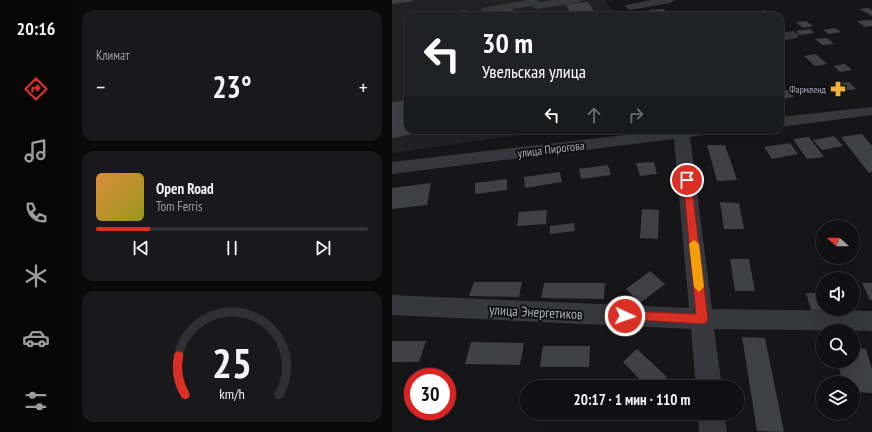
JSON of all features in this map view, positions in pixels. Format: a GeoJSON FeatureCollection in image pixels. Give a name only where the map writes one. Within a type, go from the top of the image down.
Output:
{"type":"FeatureCollection","features":[{"type":"Feature","properties":{"kind":"street"},"geometry":{"type":"LineString","coordinates":[[487,12],[487,10],[536,6],[578,0]]}},
{"type":"Feature","properties":{"kind":"street"},"geometry":{"type":"LineString","coordinates":[[629,8],[670,0]]}},
{"type":"Feature","properties":{"kind":"street"},"geometry":{"type":"LineString","coordinates":[[784,36],[792,35]]}},
{"type":"Feature","properties":{"kind":"street"},"geometry":{"type":"LineString","coordinates":[[784,122],[872,111]]}},
{"type":"Feature","properties":{"kind":"street","name":"улица Пирогова"},"geometry":{"type":"LineString","coordinates":[[392,168],[665,134]]}},
{"type":"Feature","properties":{"kind":"street"},"geometry":{"type":"LineString","coordinates":[[681,134],[708,380]]}},
{"type":"Feature","properties":{"kind":"street","name":"улица Энергетиков"},"geometry":{"type":"LineString","coordinates":[[392,305],[702,319],[872,322]]}},
{"type":"Feature","properties":{"kind":"street"},"geometry":{"type":"LineString","coordinates":[[712,420],[713,432]]}},
{"type":"Feature","properties":{"kind":"shaded area"},"geometry":{"type":"Polygon","coordinates":[[[392,0],[604,0],[612,9],[613,12],[404,12],[404,134],[527,134],[392,153],[392,0]]]}},
{"type":"Feature","properties":{"kind":"building"},"geometry":{"type":"Polygon","coordinates":[[[392,0],[413,0],[413,1],[392,4],[392,0]]]}},
{"type":"Feature","properties":{"kind":"building"},"geometry":{"type":"Polygon","coordinates":[[[588,2],[594,12],[570,12],[566,5],[588,2]]]}},
{"type":"Feature","properties":{"kind":"building"},"geometry":{"type":"Polygon","coordinates":[[[512,8],[514,12],[491,12],[512,8]]]}},
{"type":"Feature","properties":{"kind":"building"},"geometry":{"type":"Polygon","coordinates":[[[868,8],[872,10],[872,16],[859,9],[868,8]]]}},
{"type":"Feature","properties":{"kind":"building"},"geometry":{"type":"Polygon","coordinates":[[[664,9],[666,12],[650,12],[649,10],[664,9]]]}},
{"type":"Feature","properties":{"kind":"building"},"geometry":{"type":"Polygon","coordinates":[[[465,10],[466,12],[453,12],[465,10]]]}},
{"type":"Feature","properties":{"kind":"building"},"geometry":{"type":"Polygon","coordinates":[[[765,10],[767,12],[756,12],[765,10]]]}},
{"type":"Feature","properties":{"kind":"building"},"geometry":{"type":"Polygon","coordinates":[[[806,21],[813,26],[803,28],[796,22],[806,21]]]}},
{"type":"Feature","properties":{"kind":"building"},"geometry":{"type":"Polygon","coordinates":[[[857,21],[872,21],[872,26],[865,27],[857,21]]]}},
{"type":"Feature","properties":{"kind":"building"},"geometry":{"type":"Polygon","coordinates":[[[835,28],[841,32],[829,34],[823,30],[835,28]]]}},
{"type":"Feature","properties":{"kind":"building"},"geometry":{"type":"Polygon","coordinates":[[[810,29],[814,33],[800,35],[796,31],[810,29]]]}},
{"type":"Feature","properties":{"kind":"building"},"geometry":{"type":"Polygon","coordinates":[[[827,38],[834,44],[822,45],[815,39],[827,38]]]}},
{"type":"Feature","properties":{"kind":"building"},"geometry":{"type":"Polygon","coordinates":[[[816,54],[827,64],[815,66],[804,56],[816,54]]]}},
{"type":"Feature","properties":{"kind":"building"},"geometry":{"type":"Polygon","coordinates":[[[845,64],[852,70],[840,72],[834,66],[845,64]]]}},
{"type":"Feature","properties":{"kind":"building"},"geometry":{"type":"Polygon","coordinates":[[[849,82],[856,89],[835,92],[829,85],[849,82]]]}},
{"type":"Feature","properties":{"kind":"building"},"geometry":{"type":"Polygon","coordinates":[[[784,90],[788,90],[794,97],[784,98],[784,90]]]}},
{"type":"Feature","properties":{"kind":"building"},"geometry":{"type":"Polygon","coordinates":[[[404,100],[404,134],[414,134],[392,138],[392,102],[404,100]]]}},
{"type":"Feature","properties":{"kind":"building"},"geometry":{"type":"Polygon","coordinates":[[[862,134],[872,146],[872,172],[869,173],[841,137],[862,134]]]}},
{"type":"Feature","properties":{"kind":"building"},"geometry":{"type":"Polygon","coordinates":[[[834,136],[843,146],[822,150],[813,140],[834,136]]]}},
{"type":"Feature","properties":{"kind":"building"},"geometry":{"type":"Polygon","coordinates":[[[809,137],[824,157],[807,159],[793,139],[809,137]]]}},
{"type":"Feature","properties":{"kind":"building"},"geometry":{"type":"Polygon","coordinates":[[[790,143],[798,154],[772,159],[764,147],[790,143]]]}},
{"type":"Feature","properties":{"kind":"building"},"geometry":{"type":"Polygon","coordinates":[[[707,145],[725,145],[737,180],[717,181],[707,145]]]}},
{"type":"Feature","properties":{"kind":"building"},"geometry":{"type":"Polygon","coordinates":[[[654,162],[657,174],[640,176],[636,163],[654,162]]]}},
{"type":"Feature","properties":{"kind":"building"},"geometry":{"type":"Polygon","coordinates":[[[608,165],[611,175],[581,179],[579,169],[608,165]]]}},
{"type":"Feature","properties":{"kind":"building"},"geometry":{"type":"Polygon","coordinates":[[[560,172],[562,182],[525,188],[524,177],[560,172]]]}},
{"type":"Feature","properties":{"kind":"building"},"geometry":{"type":"Polygon","coordinates":[[[507,179],[507,190],[475,194],[475,183],[507,179]]]}},
{"type":"Feature","properties":{"kind":"building"},"geometry":{"type":"Polygon","coordinates":[[[431,183],[427,205],[392,209],[392,188],[431,183]]]}},
{"type":"Feature","properties":{"kind":"building"},"geometry":{"type":"Polygon","coordinates":[[[720,202],[739,203],[744,229],[724,229],[720,202]]]}},
{"type":"Feature","properties":{"kind":"building"},"geometry":{"type":"Polygon","coordinates":[[[642,209],[659,210],[658,239],[640,238],[642,209]]]}},
{"type":"Feature","properties":{"kind":"building"},"geometry":{"type":"Polygon","coordinates":[[[547,210],[546,224],[517,226],[519,212],[547,210]]]}},
{"type":"Feature","properties":{"kind":"building"},"geometry":{"type":"Polygon","coordinates":[[[574,223],[575,231],[550,234],[550,226],[574,223]]]}},
{"type":"Feature","properties":{"kind":"building"},"geometry":{"type":"Polygon","coordinates":[[[730,259],[749,259],[755,291],[735,291],[730,259]]]}},
{"type":"Feature","properties":{"kind":"building"},"geometry":{"type":"Polygon","coordinates":[[[650,271],[665,284],[640,303],[626,289],[650,271]]]}},
{"type":"Feature","properties":{"kind":"building"},"geometry":{"type":"Polygon","coordinates":[[[474,282],[522,282],[519,297],[469,296],[474,282]]]}},
{"type":"Feature","properties":{"kind":"building"},"geometry":{"type":"Polygon","coordinates":[[[544,283],[605,283],[604,299],[541,298],[544,283]]]}},
{"type":"Feature","properties":{"kind":"building"},"geometry":{"type":"Polygon","coordinates":[[[862,283],[872,283],[872,300],[870,300],[862,283]]]}},
{"type":"Feature","properties":{"kind":"building"},"geometry":{"type":"Polygon","coordinates":[[[806,293],[816,293],[816,310],[811,310],[806,293]]]}},
{"type":"Feature","properties":{"kind":"building"},"geometry":{"type":"Polygon","coordinates":[[[742,337],[765,338],[784,432],[757,431],[742,337]]]}},
{"type":"Feature","properties":{"kind":"building"},"geometry":{"type":"Polygon","coordinates":[[[392,341],[426,341],[419,362],[392,362],[392,341]]]}},
{"type":"Feature","properties":{"kind":"building"},"geometry":{"type":"Polygon","coordinates":[[[471,342],[524,343],[520,365],[465,364],[471,342]]]}},
{"type":"Feature","properties":{"kind":"building"},"geometry":{"type":"Polygon","coordinates":[[[543,346],[590,346],[589,367],[540,367],[543,346]]]}},
{"type":"Feature","properties":{"kind":"building"},"geometry":{"type":"Polygon","coordinates":[[[637,349],[667,377],[664,380],[640,380],[623,362],[637,349]]]}},
{"type":"Feature","properties":{"kind":"building"},"geometry":{"type":"Polygon","coordinates":[[[860,349],[866,349],[872,369],[872,393],[860,392],[860,376],[841,376],[839,368],[860,368],[860,349]]]}},
{"type":"Feature","properties":{"kind":"slow traffic"},"geometry":{"type":"LineString","coordinates":[[694,244],[699,287]]}},
{"type":"Feature","properties":{"kind":"place","name":"Фармленд"},"geometry":{"type":"Point","coordinates":[838,89]}},
{"type":"Feature","properties":{"kind":"route"},"geometry":{"type":"LineString","coordinates":[[625,316],[702,319],[687,180]]}}]}
